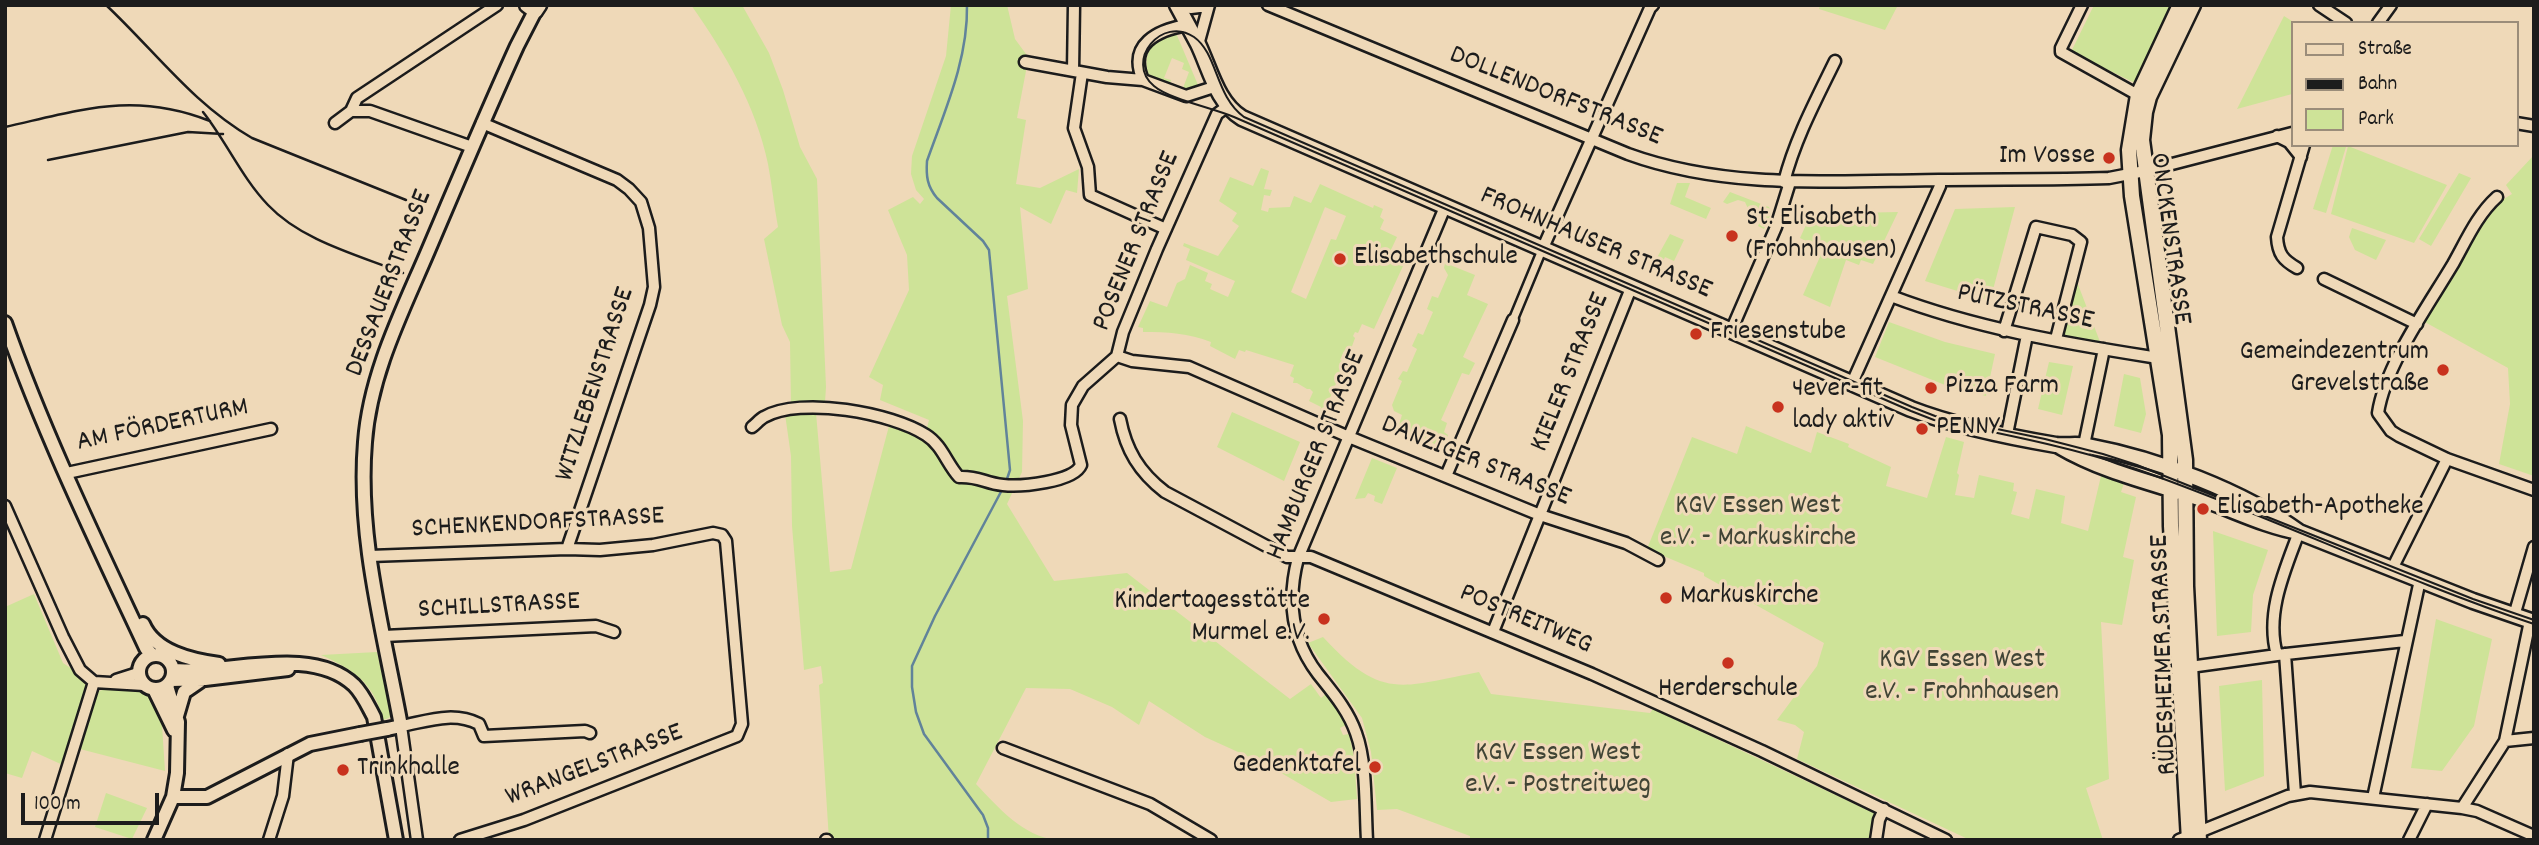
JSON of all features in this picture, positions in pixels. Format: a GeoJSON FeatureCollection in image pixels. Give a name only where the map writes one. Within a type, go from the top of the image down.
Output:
{"type":"FeatureCollection","features":[{"type":"Feature","properties":{"kind":"main road","name":"FROHNHAUSER STRASSE"},"geometry":{"type":"LineString","coordinates":[[1177,5],[1228,106],[1242,118],[1935,418],[2058,445],[2084,445],[2171,469],[2252,502],[2299,532],[2532,622]]}},
{"type":"Feature","properties":{"kind":"main road","name":"ONCKENSTRASSE"},"geometry":{"type":"LineString","coordinates":[[2180,5],[2138,94],[2130,137],[2180,417],[2185,475]]}},
{"type":"Feature","properties":{"kind":"main road","name":"ONCKENSTRASSE"},"geometry":{"type":"LineString","coordinates":[[2178,492],[2171,469],[2168,414],[2138,173],[2149,97],[2193,5]]}},
{"type":"Feature","properties":{"kind":"main road","name":"FROHNHAUSER STRASSE"},"geometry":{"type":"LineString","coordinates":[[2058,445],[2077,457],[2101,466],[2278,528],[2299,532]]}},
{"type":"Feature","properties":{"kind":"main road","name":"RÜDESHEIMER STRASSE"},"geometry":{"type":"LineString","coordinates":[[2185,475],[2178,492],[2172,541],[2191,838]]}},
{"type":"Feature","properties":{"kind":"main road","name":"RÜDESHEIMER STRASSE"},"geometry":{"type":"LineString","coordinates":[[2178,492],[2190,667],[2191,838]]}},
{"type":"Feature","properties":{"kind":"street"},"geometry":{"type":"LineString","coordinates":[[335,123],[351,111],[357,98],[497,5]]}},
{"type":"Feature","properties":{"kind":"street"},"geometry":{"type":"LineString","coordinates":[[1074,5],[1078,72],[1074,128],[1088,167],[1090,195],[1166,229]]}},
{"type":"Feature","properties":{"kind":"street"},"geometry":{"type":"LineString","coordinates":[[1177,5],[1191,8],[1208,6],[1198,45]]}},
{"type":"Feature","properties":{"kind":"street","name":"DOLLENDORFSTRASSE"},"geometry":{"type":"LineString","coordinates":[[1268,5],[1628,155],[1662,166],[1725,176],[1787,182],[2082,179],[2138,173],[2290,133]]}},
{"type":"Feature","properties":{"kind":"street"},"geometry":{"type":"LineString","coordinates":[[1446,476],[1542,250],[1653,5]]}},
{"type":"Feature","properties":{"kind":"street"},"geometry":{"type":"LineString","coordinates":[[2082,5],[2061,52],[2138,94]]}},
{"type":"Feature","properties":{"kind":"street"},"geometry":{"type":"LineString","coordinates":[[2319,5],[2343,21]]}},
{"type":"Feature","properties":{"kind":"street"},"geometry":{"type":"LineString","coordinates":[[2379,21],[2390,5]]}},
{"type":"Feature","properties":{"kind":"street","name":"DESSAUERSTRASSE"},"geometry":{"type":"LineString","coordinates":[[417,840],[401,726],[370,556],[364,443],[368,415],[387,344],[534,7]]}},
{"type":"Feature","properties":{"kind":"street"},"geometry":{"type":"LineString","coordinates":[[1143,80],[1140,62],[1147,42],[1162,30],[1188,25]]}},
{"type":"Feature","properties":{"kind":"street"},"geometry":{"type":"LineString","coordinates":[[1731,331],[1776,227],[1789,163],[1835,61]]}},
{"type":"Feature","properties":{"kind":"street"},"geometry":{"type":"LineString","coordinates":[[1025,62],[1143,80],[1186,96],[1217,86]]}},
{"type":"Feature","properties":{"kind":"street","name":"POSENER STRASSE"},"geometry":{"type":"LineString","coordinates":[[751,427],[765,416],[791,409],[818,407],[904,424],[928,436],[942,450],[959,477],[973,476],[1012,486],[1056,480],[1080,469],[1071,425],[1072,405],[1083,386],[1117,356],[1123,332],[1217,114],[1228,106]]}},
{"type":"Feature","properties":{"kind":"street"},"geometry":{"type":"LineString","coordinates":[[351,111],[370,111],[472,147]]}},
{"type":"Feature","properties":{"kind":"street","name":"WITZLEBENSTRASSE"},"geometry":{"type":"LineString","coordinates":[[482,123],[617,180],[640,202],[649,228],[654,287],[650,305],[567,549]]}},
{"type":"Feature","properties":{"kind":"street"},"geometry":{"type":"LineString","coordinates":[[2277,136],[2290,143]]}},
{"type":"Feature","properties":{"kind":"street"},"geometry":{"type":"LineString","coordinates":[[2293,147],[2301,157]]}},
{"type":"Feature","properties":{"kind":"street"},"geometry":{"type":"LineString","coordinates":[[2297,268],[2282,258],[2277,237],[2304,147]]}},
{"type":"Feature","properties":{"kind":"street"},"geometry":{"type":"LineString","coordinates":[[1852,383],[1940,186],[1940,180]]}},
{"type":"Feature","properties":{"kind":"street"},"geometry":{"type":"LineString","coordinates":[[2497,197],[2482,213],[2417,324],[2384,389],[2378,413],[2390,431],[2447,459],[2534,490]]}},
{"type":"Feature","properties":{"kind":"street","name":"HAMBURGER STRASSE"},"geometry":{"type":"LineString","coordinates":[[1367,840],[1362,763],[1357,735],[1346,709],[1306,658],[1298,642],[1291,601],[1293,575],[1445,207]]}},
{"type":"Feature","properties":{"kind":"street"},"geometry":{"type":"LineString","coordinates":[[2004,331],[2036,227],[2072,235],[2081,242],[2056,340]]}},
{"type":"Feature","properties":{"kind":"street"},"geometry":{"type":"LineString","coordinates":[[2324,279],[2417,324]]}},
{"type":"Feature","properties":{"kind":"street","name":"KIELER STRASSE"},"geometry":{"type":"LineString","coordinates":[[1493,632],[1631,288]]}},
{"type":"Feature","properties":{"kind":"street","name":"PÜTZSTRASSE"},"geometry":{"type":"LineString","coordinates":[[1891,296],[1932,312],[2004,331],[2152,356]]}},
{"type":"Feature","properties":{"kind":"street","name":"AM FÖRDERTURM"},"geometry":{"type":"LineString","coordinates":[[5,323],[23,374],[146,648],[146,673],[176,734]]}},
{"type":"Feature","properties":{"kind":"street"},"geometry":{"type":"LineString","coordinates":[[2007,434],[2027,335]]}},
{"type":"Feature","properties":{"kind":"street"},"geometry":{"type":"LineString","coordinates":[[2084,445],[2104,349]]}},
{"type":"Feature","properties":{"kind":"street","name":"DANZIGER STRASSE"},"geometry":{"type":"LineString","coordinates":[[1117,356],[1132,361],[1189,367],[1539,515],[1626,543],[1658,560]]}},
{"type":"Feature","properties":{"kind":"street","name":"POSTREITWEG"},"geometry":{"type":"LineString","coordinates":[[1120,419],[1127,447],[1148,479],[1164,492],[1287,557],[1311,557],[1592,674],[1946,840]]}},
{"type":"Feature","properties":{"kind":"street","name":"AM FÖRDERTURM"},"geometry":{"type":"LineString","coordinates":[[66,473],[271,429]]}},
{"type":"Feature","properties":{"kind":"street"},"geometry":{"type":"LineString","coordinates":[[2392,569],[2447,459]]}},
{"type":"Feature","properties":{"kind":"street"},"geometry":{"type":"LineString","coordinates":[[5,506],[74,661],[94,682],[109,682],[146,673],[205,680]]}},
{"type":"Feature","properties":{"kind":"street"},"geometry":{"type":"LineString","coordinates":[[2295,793],[2281,654],[2274,618],[2277,595],[2299,532]]}},
{"type":"Feature","properties":{"kind":"street","name":"SCHENKENDORFSTRASSE"},"geometry":{"type":"LineString","coordinates":[[370,556],[600,550],[653,545],[713,533],[722,535],[726,541],[741,730]]}},
{"type":"Feature","properties":{"kind":"street"},"geometry":{"type":"LineString","coordinates":[[2514,616],[2534,547]]}},
{"type":"Feature","properties":{"kind":"street"},"geometry":{"type":"LineString","coordinates":[[2373,798],[2420,580]]}},
{"type":"Feature","properties":{"kind":"street"},"geometry":{"type":"LineString","coordinates":[[127,607],[142,621],[148,636],[163,648],[201,661],[229,666]]}},
{"type":"Feature","properties":{"kind":"street"},"geometry":{"type":"LineString","coordinates":[[2462,808],[2505,741],[2532,622]]}},
{"type":"Feature","properties":{"kind":"street","name":"SCHILLSTRASSE"},"geometry":{"type":"LineString","coordinates":[[384,636],[596,626],[614,632]]}},
{"type":"Feature","properties":{"kind":"street"},"geometry":{"type":"LineString","coordinates":[[2190,667],[2406,641]]}},
{"type":"Feature","properties":{"kind":"street","name":"AM FÖRDERTURM"},"geometry":{"type":"LineString","coordinates":[[146,673],[166,657],[177,716],[177,773],[173,797],[154,840]]}},
{"type":"Feature","properties":{"kind":"street"},"geometry":{"type":"LineString","coordinates":[[171,678],[229,666],[273,664],[326,668],[342,675],[365,698],[373,717],[396,840]]}},
{"type":"Feature","properties":{"kind":"street"},"geometry":{"type":"LineString","coordinates":[[177,716],[184,692],[195,682],[306,666]]}},
{"type":"Feature","properties":{"kind":"street"},"geometry":{"type":"LineString","coordinates":[[45,840],[94,682]]}},
{"type":"Feature","properties":{"kind":"street"},"geometry":{"type":"LineString","coordinates":[[173,797],[207,797],[310,744],[454,716],[479,724],[484,736],[573,731],[590,733]]}},
{"type":"Feature","properties":{"kind":"street","name":"WRANGELSTRASSE"},"geometry":{"type":"LineString","coordinates":[[460,840],[589,796],[737,736],[741,730]]}},
{"type":"Feature","properties":{"kind":"street"},"geometry":{"type":"LineString","coordinates":[[2505,741],[2534,738]]}},
{"type":"Feature","properties":{"kind":"street"},"geometry":{"type":"LineString","coordinates":[[1003,748],[1150,804],[1211,840]]}},
{"type":"Feature","properties":{"kind":"street"},"geometry":{"type":"LineString","coordinates":[[269,840],[283,796],[288,754]]}},
{"type":"Feature","properties":{"kind":"street"},"geometry":{"type":"LineString","coordinates":[[2191,838],[2295,793],[2319,793],[2462,808],[2477,811],[2532,837]]}},
{"type":"Feature","properties":{"kind":"street"},"geometry":{"type":"LineString","coordinates":[[2409,840],[2427,804]]}},
{"type":"Feature","properties":{"kind":"street"},"geometry":{"type":"LineString","coordinates":[[1876,840],[1884,809]]}},
{"type":"Feature","properties":{"kind":"green space"},"geometry":{"type":"Polygon","coordinates":[[[691,5],[742,5],[769,53],[800,147],[817,179],[825,402],[814,401],[791,406],[790,342],[782,325],[764,239],[778,227],[763,142],[738,81],[691,5]]]}},
{"type":"Feature","properties":{"kind":"green space"},"geometry":{"type":"Polygon","coordinates":[[[951,5],[1007,5],[1015,39],[1026,54],[1026,71],[1017,118],[1026,120],[1016,184],[1040,188],[1079,169],[1077,193],[1066,190],[1051,224],[1020,207],[1028,289],[1007,296],[1023,421],[1022,472],[1007,504],[1054,581],[1127,573],[1290,699],[1311,684],[1321,698],[1326,694],[1342,714],[1346,725],[1340,728],[1343,735],[1349,734],[1354,757],[1357,799],[1331,802],[1271,767],[1205,737],[1149,701],[1139,725],[1112,707],[1070,689],[1026,688],[976,784],[1022,827],[1057,840],[829,840],[819,685],[823,683],[821,666],[804,670],[792,526],[791,456],[785,414],[816,413],[830,572],[851,569],[889,426],[924,439],[929,420],[880,400],[883,385],[869,377],[909,290],[907,255],[888,210],[913,197],[920,204],[924,199],[916,190],[911,174],[912,156],[946,56],[951,5]]]}},
{"type":"Feature","properties":{"kind":"green space"},"geometry":{"type":"Polygon","coordinates":[[[1820,5],[1898,5],[1885,30],[1819,9],[1820,5]]]}},
{"type":"Feature","properties":{"kind":"green space"},"geometry":{"type":"Polygon","coordinates":[[[2094,5],[2172,5],[2135,83],[2071,52],[2094,5]]]}},
{"type":"Feature","properties":{"kind":"green space"},"geometry":{"type":"Polygon","coordinates":[[[2284,16],[2292,21],[2290,95],[2237,109],[2284,16]]]}},
{"type":"Feature","properties":{"kind":"green space"},"geometry":{"type":"Polygon","coordinates":[[[1176,33],[1198,85],[1194,89],[1183,88],[1189,72],[1182,69],[1184,63],[1172,58],[1164,78],[1171,80],[1170,84],[1149,76],[1147,60],[1151,47],[1161,38],[1176,33]]]}},
{"type":"Feature","properties":{"kind":"green space"},"geometry":{"type":"Polygon","coordinates":[[[2332,147],[2346,147],[2326,213],[2313,209],[2332,147]]]}},
{"type":"Feature","properties":{"kind":"green space"},"geometry":{"type":"Polygon","coordinates":[[[2348,147],[2447,185],[2414,243],[2331,214],[2348,147]]]}},
{"type":"Feature","properties":{"kind":"green space"},"geometry":{"type":"Polygon","coordinates":[[[2534,155],[2534,476],[2499,464],[2510,404],[2508,368],[2423,321],[2485,216],[2494,205],[2512,194],[2506,185],[2534,155]]]}},
{"type":"Feature","properties":{"kind":"green space"},"geometry":{"type":"Polygon","coordinates":[[[1261,168],[1269,171],[1264,189],[1272,190],[1270,196],[1264,195],[1261,210],[1268,212],[1269,208],[1290,207],[1294,196],[1311,203],[1320,184],[1373,208],[1374,205],[1383,209],[1380,217],[1384,220],[1380,229],[1397,237],[1389,254],[1377,249],[1375,253],[1403,266],[1374,329],[1362,324],[1358,333],[1355,332],[1353,336],[1355,338],[1351,349],[1344,351],[1340,360],[1344,362],[1342,368],[1346,370],[1343,376],[1339,375],[1322,411],[1321,407],[1309,401],[1313,392],[1310,389],[1293,383],[1294,378],[1290,376],[1294,365],[1246,350],[1239,350],[1235,359],[1202,339],[1178,334],[1143,332],[1143,328],[1138,327],[1150,301],[1167,307],[1177,283],[1185,279],[1190,265],[1208,273],[1205,281],[1212,284],[1210,289],[1228,297],[1235,281],[1186,260],[1190,249],[1183,246],[1184,243],[1218,256],[1239,226],[1232,221],[1237,213],[1219,201],[1230,177],[1253,186],[1261,168]],[[1325,207],[1291,292],[1306,299],[1331,239],[1336,240],[1346,216],[1325,207]]]}},
{"type":"Feature","properties":{"kind":"green space"},"geometry":{"type":"Polygon","coordinates":[[[2459,173],[2471,178],[2431,246],[2419,239],[2459,173]]]}},
{"type":"Feature","properties":{"kind":"green space"},"geometry":{"type":"Polygon","coordinates":[[[1677,183],[1690,183],[1685,197],[1711,208],[1706,219],[1670,204],[1677,183]]]}},
{"type":"Feature","properties":{"kind":"green space"},"geometry":{"type":"Polygon","coordinates":[[[1730,192],[1769,207],[1771,213],[1764,229],[1758,226],[1762,217],[1750,213],[1745,202],[1723,202],[1730,192]]]}},
{"type":"Feature","properties":{"kind":"green space"},"geometry":{"type":"Polygon","coordinates":[[[2015,207],[1990,301],[1925,281],[1955,209],[2015,207]]]}},
{"type":"Feature","properties":{"kind":"green space"},"geometry":{"type":"Polygon","coordinates":[[[1898,212],[1873,264],[1861,260],[1859,265],[1846,260],[1830,307],[1803,295],[1823,250],[1800,238],[1811,214],[1898,212]]]}},
{"type":"Feature","properties":{"kind":"green space"},"geometry":{"type":"Polygon","coordinates":[[[2352,228],[2386,240],[2376,260],[2355,250],[2349,237],[2352,228]]]}},
{"type":"Feature","properties":{"kind":"green space"},"geometry":{"type":"Polygon","coordinates":[[[1670,234],[1684,240],[1674,261],[1665,257],[1661,266],[1654,263],[1670,234]]]}},
{"type":"Feature","properties":{"kind":"green space"},"geometry":{"type":"Polygon","coordinates":[[[1445,263],[1475,275],[1467,295],[1488,304],[1463,357],[1475,363],[1469,375],[1462,373],[1441,420],[1447,423],[1444,432],[1448,435],[1444,448],[1398,428],[1402,415],[1394,411],[1392,405],[1402,381],[1398,379],[1403,371],[1407,372],[1417,349],[1412,346],[1418,333],[1423,335],[1433,312],[1427,309],[1432,296],[1438,298],[1448,275],[1444,268],[1445,263]]]}},
{"type":"Feature","properties":{"kind":"green space"},"geometry":{"type":"Polygon","coordinates":[[[2074,274],[2102,347],[2058,338],[2074,274]]]}},
{"type":"Feature","properties":{"kind":"green space"},"geometry":{"type":"Polygon","coordinates":[[[1889,322],[1945,342],[1995,354],[1986,396],[1950,387],[1875,357],[1889,322]]]}},
{"type":"Feature","properties":{"kind":"green space"},"geometry":{"type":"Polygon","coordinates":[[[2049,362],[2073,366],[2062,415],[2038,409],[2049,362]]]}},
{"type":"Feature","properties":{"kind":"green space"},"geometry":{"type":"Polygon","coordinates":[[[2124,374],[2140,378],[2146,414],[2141,433],[2114,426],[2124,374]]]}},
{"type":"Feature","properties":{"kind":"green space"},"geometry":{"type":"Polygon","coordinates":[[[1232,412],[1300,442],[1284,481],[1217,447],[1232,412]]]}},
{"type":"Feature","properties":{"kind":"green space","name":"KGV Essen West e.V. - Frohnhausen"},"geometry":{"type":"Polygon","coordinates":[[[1746,426],[1811,453],[1817,432],[1849,444],[1848,447],[1891,467],[1886,486],[1927,498],[1946,437],[1964,442],[1955,495],[1974,498],[1979,475],[2014,483],[2013,491],[2017,492],[2011,514],[2029,519],[2036,489],[2065,496],[2061,523],[2088,531],[2101,476],[2124,483],[2121,492],[2136,497],[2123,557],[2134,560],[2122,625],[2101,622],[2109,779],[2086,788],[2103,840],[1970,840],[1797,759],[1804,732],[1795,725],[1777,720],[1817,666],[1824,643],[1704,576],[1704,573],[1647,549],[1692,437],[1737,454],[1746,426]]]}},
{"type":"Feature","properties":{"kind":"green space"},"geometry":{"type":"Polygon","coordinates":[[[1372,458],[1397,468],[1382,504],[1374,501],[1375,496],[1368,493],[1365,498],[1355,499],[1372,458]]]}},
{"type":"Feature","properties":{"kind":"green space"},"geometry":{"type":"Polygon","coordinates":[[[2213,531],[2268,550],[2253,595],[2251,632],[2217,636],[2213,531]]]}},
{"type":"Feature","properties":{"kind":"green space"},"geometry":{"type":"Polygon","coordinates":[[[34,594],[63,663],[85,684],[85,696],[105,689],[143,692],[151,696],[158,708],[162,725],[165,771],[76,748],[65,766],[32,751],[22,778],[5,773],[5,607],[34,594]]]}},
{"type":"Feature","properties":{"kind":"green space"},"geometry":{"type":"Polygon","coordinates":[[[2436,619],[2492,639],[2474,726],[2442,771],[2411,768],[2436,619]]]}},
{"type":"Feature","properties":{"kind":"green space","name":"KGV Essen West e.V. - Postreitweg"},"geometry":{"type":"Polygon","coordinates":[[[1323,637],[1361,672],[1394,684],[1430,682],[1479,672],[1491,694],[1650,713],[1653,709],[1876,814],[1872,840],[1470,840],[1470,836],[1397,809],[1377,810],[1371,752],[1362,718],[1308,643],[1323,637]]]}},
{"type":"Feature","properties":{"kind":"green space"},"geometry":{"type":"Polygon","coordinates":[[[377,652],[391,715],[383,720],[374,696],[361,679],[321,655],[377,652]]]}},
{"type":"Feature","properties":{"kind":"green space"},"geometry":{"type":"Polygon","coordinates":[[[2262,680],[2264,776],[2225,791],[2219,686],[2262,680]]]}},
{"type":"Feature","properties":{"kind":"green space"},"geometry":{"type":"Polygon","coordinates":[[[106,793],[147,808],[132,839],[95,827],[106,793]]]}},
{"type":"Feature","properties":{"kind":"waterway"},"geometry":{"type":"LineString","coordinates":[[967,5],[960,65],[927,161],[927,176],[937,198],[983,241],[989,250],[1010,470],[1006,482]]}},
{"type":"Feature","properties":{"kind":"waterway"},"geometry":{"type":"LineString","coordinates":[[988,840],[988,828],[983,815],[924,734],[916,712],[912,666],[935,616],[1003,488]]}},
{"type":"Feature","properties":{"kind":"tram line"},"geometry":{"type":"LineString","coordinates":[[2534,620],[2473,599],[2137,465],[2045,439],[1935,416],[1912,407],[1244,117],[1227,98],[1208,54],[1194,37],[1182,32],[1170,32],[1159,36],[1145,54],[1143,65],[1146,76],[1161,91],[1234,117],[1911,411],[1934,420],[2061,448],[2136,469],[2534,624]]}},
{"type":"Feature","properties":{"kind":"railway"},"geometry":{"type":"LineString","coordinates":[[106,5],[193,93],[252,138],[406,200]]}},
{"type":"Feature","properties":{"kind":"railway"},"geometry":{"type":"LineString","coordinates":[[5,127],[83,110],[132,105],[182,112],[210,121]]}},
{"type":"Feature","properties":{"kind":"railway"},"geometry":{"type":"LineString","coordinates":[[203,112],[250,183],[282,218],[331,246],[403,273]]}},
{"type":"Feature","properties":{"kind":"railway"},"geometry":{"type":"LineString","coordinates":[[48,160],[188,132],[223,134]]}},
{"type":"Feature","properties":{"kind":"place","name":"Im Vosse"},"geometry":{"type":"Point","coordinates":[2109,158]}},
{"type":"Feature","properties":{"kind":"place","name":"St. Elisabeth (Frohnhausen)"},"geometry":{"type":"Point","coordinates":[1732,236]}},
{"type":"Feature","properties":{"kind":"place","name":"Elisabethschule"},"geometry":{"type":"Point","coordinates":[1340,259]}},
{"type":"Feature","properties":{"kind":"place","name":"Friesenstube"},"geometry":{"type":"Point","coordinates":[1696,334]}},
{"type":"Feature","properties":{"kind":"place","name":"Gemeindezentrum Grevelstraße"},"geometry":{"type":"Point","coordinates":[2443,370]}},
{"type":"Feature","properties":{"kind":"place","name":"Pizza Farm"},"geometry":{"type":"Point","coordinates":[1931,388]}},
{"type":"Feature","properties":{"kind":"place","name":"4ever-fit lady aktiv"},"geometry":{"type":"Point","coordinates":[1778,407]}},
{"type":"Feature","properties":{"kind":"place","name":"PENNY"},"geometry":{"type":"Point","coordinates":[1922,429]}},
{"type":"Feature","properties":{"kind":"place","name":"Elisabeth-Apotheke"},"geometry":{"type":"Point","coordinates":[2203,509]}},
{"type":"Feature","properties":{"kind":"place","name":"Markuskirche"},"geometry":{"type":"Point","coordinates":[1666,598]}},
{"type":"Feature","properties":{"kind":"place","name":"Kindertagesstätte Murmel e.V."},"geometry":{"type":"Point","coordinates":[1324,619]}},
{"type":"Feature","properties":{"kind":"place","name":"Herderschule"},"geometry":{"type":"Point","coordinates":[1728,663]}},
{"type":"Feature","properties":{"kind":"place","name":"Gedenktafel"},"geometry":{"type":"Point","coordinates":[1375,767]}},
{"type":"Feature","properties":{"kind":"place","name":"Trinkhalle"},"geometry":{"type":"Point","coordinates":[343,770]}},
{"type":"Feature","properties":{"kind":"park label","name":"KGV Essen West e.V. - Markuskirche"},"geometry":{"type":"Point","coordinates":[1758,524]}}]}
